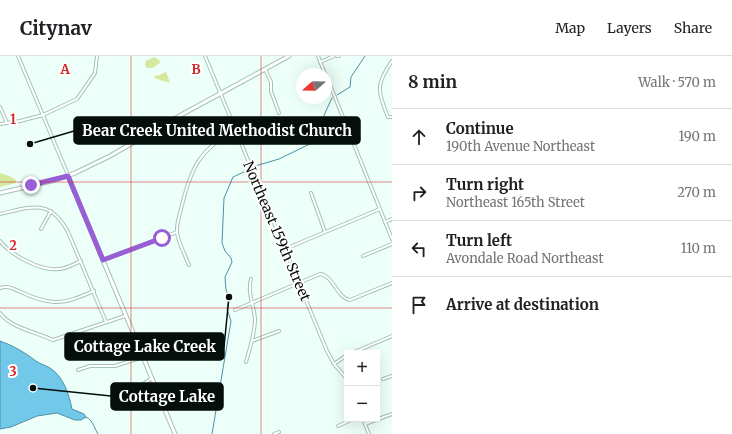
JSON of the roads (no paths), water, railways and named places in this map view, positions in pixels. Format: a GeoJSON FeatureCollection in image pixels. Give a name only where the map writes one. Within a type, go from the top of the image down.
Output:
{"type":"FeatureCollection","features":[{"type":"Feature","properties":{"kind":"main road"},"geometry":{"type":"LineString","coordinates":[[0,193],[68,176],[110,156],[220,93],[289,56]]}},
{"type":"Feature","properties":{"kind":"main road"},"geometry":{"type":"LineString","coordinates":[[68,176],[175,434]]}},
{"type":"Feature","properties":{"kind":"street"},"geometry":{"type":"LineString","coordinates":[[18,56],[68,176]]}},
{"type":"Feature","properties":{"kind":"street"},"geometry":{"type":"LineString","coordinates":[[0,124],[43,115],[80,97],[95,73],[97,56]]}},
{"type":"Feature","properties":{"kind":"street","name":"Northeast 159th Street"},"geometry":{"type":"LineString","coordinates":[[204,56],[236,130],[326,351],[334,364],[344,376]]}},
{"type":"Feature","properties":{"kind":"street"},"geometry":{"type":"LineString","coordinates":[[318,56],[323,68]]}},
{"type":"Feature","properties":{"kind":"street"},"geometry":{"type":"LineString","coordinates":[[320,62],[334,56]]}},
{"type":"Feature","properties":{"kind":"street"},"geometry":{"type":"LineString","coordinates":[[391,117],[388,117],[383,104],[380,87],[382,75],[392,61]]}},
{"type":"Feature","properties":{"kind":"street"},"geometry":{"type":"LineString","coordinates":[[265,69],[271,82],[271,91],[279,113]]}},
{"type":"Feature","properties":{"kind":"street"},"geometry":{"type":"LineString","coordinates":[[332,90],[392,239]]}},
{"type":"Feature","properties":{"kind":"street"},"geometry":{"type":"LineString","coordinates":[[0,107],[7,123]]}},
{"type":"Feature","properties":{"kind":"street"},"geometry":{"type":"LineString","coordinates":[[189,265],[177,232],[185,193],[193,169],[200,158],[215,142],[236,130]]}},
{"type":"Feature","properties":{"kind":"street"},"geometry":{"type":"LineString","coordinates":[[311,193],[325,232]]}},
{"type":"Feature","properties":{"kind":"street"},"geometry":{"type":"LineString","coordinates":[[0,214],[32,208],[43,208],[51,211],[60,219],[64,224],[81,261],[106,322]]}},
{"type":"Feature","properties":{"kind":"street"},"geometry":{"type":"LineString","coordinates":[[285,249],[380,209]]}},
{"type":"Feature","properties":{"kind":"street"},"geometry":{"type":"LineString","coordinates":[[41,229],[51,211]]}},
{"type":"Feature","properties":{"kind":"street"},"geometry":{"type":"LineString","coordinates":[[385,222],[392,219]]}},
{"type":"Feature","properties":{"kind":"street"},"geometry":{"type":"LineString","coordinates":[[103,260],[177,232]]}},
{"type":"Feature","properties":{"kind":"street"},"geometry":{"type":"LineString","coordinates":[[0,241],[19,257],[52,269],[58,270],[81,261]]}},
{"type":"Feature","properties":{"kind":"street"},"geometry":{"type":"LineString","coordinates":[[363,256],[392,244]]}},
{"type":"Feature","properties":{"kind":"street"},"geometry":{"type":"LineString","coordinates":[[235,310],[320,274],[325,275],[344,298],[350,300],[392,283]]}},
{"type":"Feature","properties":{"kind":"street"},"geometry":{"type":"LineString","coordinates":[[246,362],[255,323],[249,285],[251,279]]}},
{"type":"Feature","properties":{"kind":"street"},"geometry":{"type":"LineString","coordinates":[[0,288],[6,286],[12,287],[31,296],[46,301],[56,302],[68,300],[94,291]]}},
{"type":"Feature","properties":{"kind":"street"},"geometry":{"type":"LineString","coordinates":[[0,313],[5,319],[14,325],[37,332],[53,340],[126,315]]}},
{"type":"Feature","properties":{"kind":"street"},"geometry":{"type":"LineString","coordinates":[[252,341],[279,330]]}},
{"type":"Feature","properties":{"kind":"street"},"geometry":{"type":"LineString","coordinates":[[359,350],[392,336]]}},
{"type":"Feature","properties":{"kind":"street"},"geometry":{"type":"LineString","coordinates":[[140,349],[158,342]]}},
{"type":"Feature","properties":{"kind":"street"},"geometry":{"type":"LineString","coordinates":[[78,370],[93,366],[115,366],[143,357]]}},
{"type":"Feature","properties":{"kind":"street"},"geometry":{"type":"LineString","coordinates":[[334,364],[344,357]]}},
{"type":"Feature","properties":{"kind":"street"},"geometry":{"type":"LineString","coordinates":[[382,379],[392,376]]}},
{"type":"Feature","properties":{"kind":"street"},"geometry":{"type":"LineString","coordinates":[[133,387],[142,385],[152,378]]}},
{"type":"Feature","properties":{"kind":"street"},"geometry":{"type":"LineString","coordinates":[[369,434],[365,424],[392,414]]}},
{"type":"Feature","properties":{"kind":"street"},"geometry":{"type":"LineString","coordinates":[[338,426],[346,422]]}},
{"type":"Feature","properties":{"kind":"street"},"geometry":{"type":"LineString","coordinates":[[274,434],[279,432]]}},
{"type":"Feature","properties":{"kind":"water"},"geometry":{"type":"Polygon","coordinates":[[[0,341],[10,345],[55,371],[65,386],[72,409],[84,414],[86,417],[81,420],[75,420],[57,413],[37,416],[11,427],[0,429],[0,341]]]}},
{"type":"Feature","properties":{"kind":"waterway"},"geometry":{"type":"LineString","coordinates":[[337,95],[350,87],[351,77],[365,56]]}},
{"type":"Feature","properties":{"kind":"waterway"},"geometry":{"type":"LineString","coordinates":[[255,166],[279,159],[316,141],[319,144],[324,142],[325,138],[319,131],[329,104]]}},
{"type":"Feature","properties":{"kind":"waterway"},"geometry":{"type":"LineString","coordinates":[[212,434],[231,321],[227,309],[229,297],[226,290],[225,277],[232,262],[222,243],[224,198],[233,177],[246,171]]}},
{"type":"Feature","properties":{"kind":"waterway"},"geometry":{"type":"LineString","coordinates":[[86,417],[92,422],[98,434]]}},
{"type":"Feature","properties":{"kind":"place","name":"Bear Creek United Methodist Church"},"geometry":{"type":"Point","coordinates":[30,144]}},
{"type":"Feature","properties":{"kind":"place","name":"Cottage Lake Creek"},"geometry":{"type":"Point","coordinates":[229,297]}},
{"type":"Feature","properties":{"kind":"place","name":"Cottage Lake"},"geometry":{"type":"Point","coordinates":[33,388]}}]}
